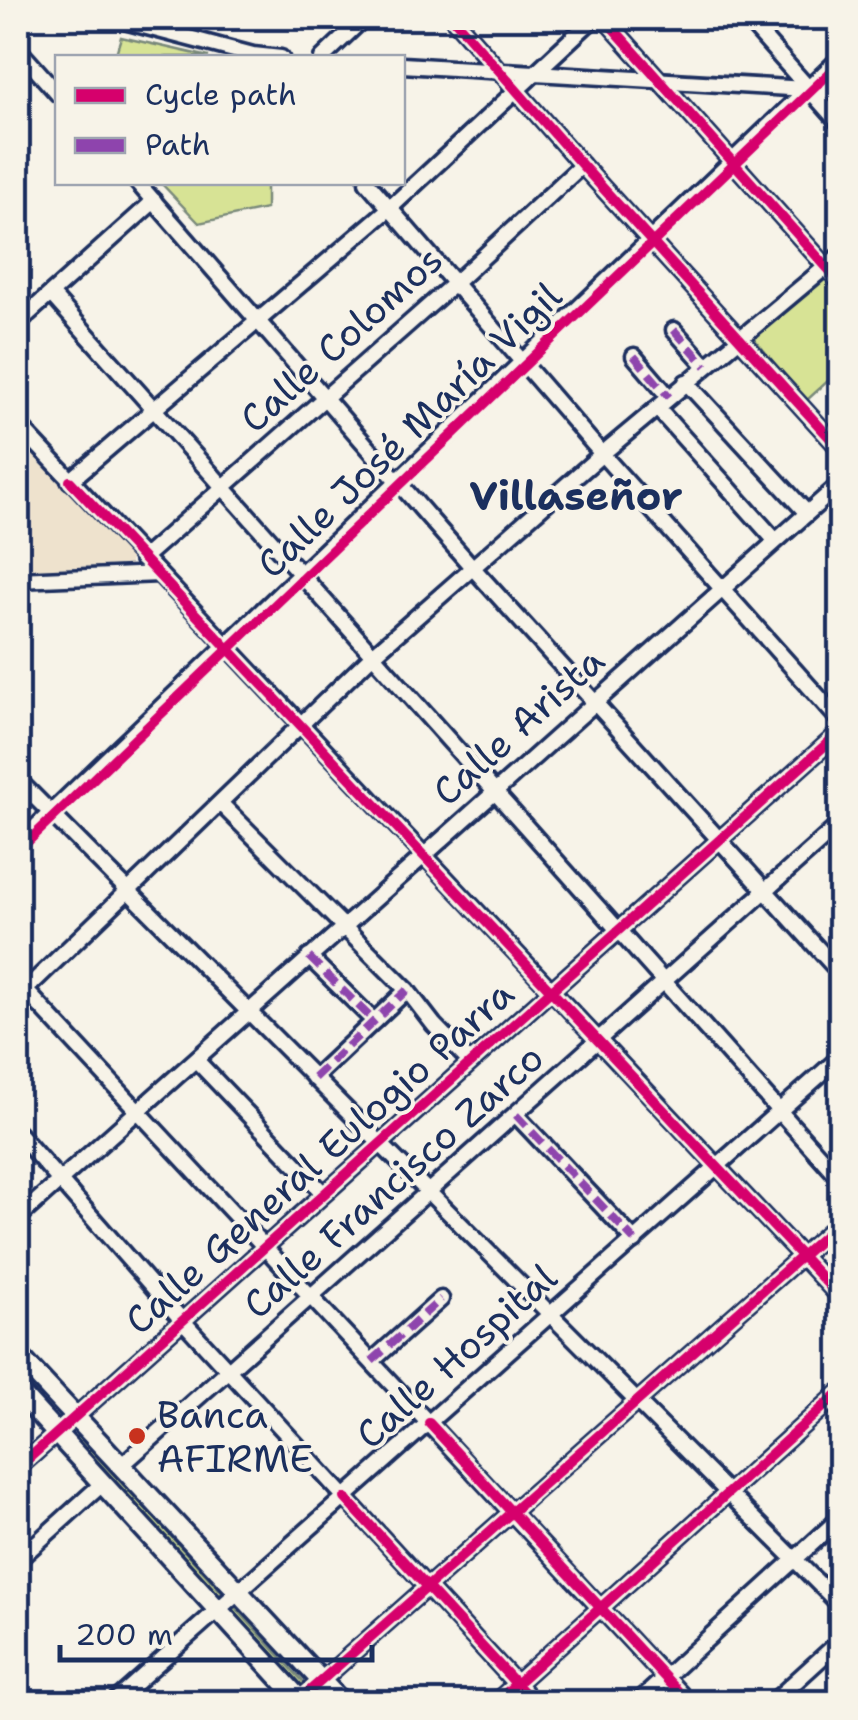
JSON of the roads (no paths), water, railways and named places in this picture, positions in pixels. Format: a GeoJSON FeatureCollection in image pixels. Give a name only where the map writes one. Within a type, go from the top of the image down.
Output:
{"type":"FeatureCollection","features":[{"type":"Feature","properties":{"kind":"main road"},"geometry":{"type":"LineString","coordinates":[[18,1355],[341,1702]]}},
{"type":"Feature","properties":{"kind":"main road"},"geometry":{"type":"LineString","coordinates":[[18,1391],[300,1702]]}},
{"type":"Feature","properties":{"kind":"street"},"geometry":{"type":"LineString","coordinates":[[113,18],[155,22],[251,55]]}},
{"type":"Feature","properties":{"kind":"street"},"geometry":{"type":"LineString","coordinates":[[325,55],[364,18]]}},
{"type":"Feature","properties":{"kind":"street"},"geometry":{"type":"LineString","coordinates":[[453,18],[840,449]]}},
{"type":"Feature","properties":{"kind":"street"},"geometry":{"type":"LineString","coordinates":[[70,481],[390,208],[594,18]]}},
{"type":"Feature","properties":{"kind":"street"},"geometry":{"type":"LineString","coordinates":[[604,18],[840,282]]}},
{"type":"Feature","properties":{"kind":"street"},"geometry":{"type":"LineString","coordinates":[[746,18],[840,124]]}},
{"type":"Feature","properties":{"kind":"street"},"geometry":{"type":"LineString","coordinates":[[18,50],[55,91]]}},
{"type":"Feature","properties":{"kind":"street","name":"Calle José María Vigil"},"geometry":{"type":"LineString","coordinates":[[18,844],[840,58]]}},
{"type":"Feature","properties":{"kind":"street"},"geometry":{"type":"LineString","coordinates":[[405,65],[840,91]]}},
{"type":"Feature","properties":{"kind":"street","name":"Calle Colomos"},"geometry":{"type":"LineString","coordinates":[[142,559],[582,166]]}},
{"type":"Feature","properties":{"kind":"street"},"geometry":{"type":"LineString","coordinates":[[140,185],[472,567],[840,973]]}},
{"type":"Feature","properties":{"kind":"street"},"geometry":{"type":"LineString","coordinates":[[371,185],[602,454],[840,721]]}},
{"type":"Feature","properties":{"kind":"street"},"geometry":{"type":"LineString","coordinates":[[18,323],[154,201]]}},
{"type":"Feature","properties":{"kind":"street"},"geometry":{"type":"LineString","coordinates":[[688,1702],[138,1111],[20,990],[373,655],[686,382],[840,255]]}},
{"type":"Feature","properties":{"kind":"street"},"geometry":{"type":"LineString","coordinates":[[51,294],[840,1180]]}},
{"type":"Feature","properties":{"kind":"street"},"geometry":{"type":"LineString","coordinates":[[674,330],[706,366]]}},
{"type":"Feature","properties":{"kind":"street"},"geometry":{"type":"LineString","coordinates":[[634,356],[670,397]]}},
{"type":"Feature","properties":{"kind":"street"},"geometry":{"type":"LineString","coordinates":[[686,382],[806,512]]}},
{"type":"Feature","properties":{"kind":"street"},"geometry":{"type":"LineString","coordinates":[[657,408],[776,540]]}},
{"type":"Feature","properties":{"kind":"street"},"geometry":{"type":"LineString","coordinates":[[18,424],[840,1297]]}},
{"type":"Feature","properties":{"kind":"street","name":"Calle Arista"},"geometry":{"type":"LineString","coordinates":[[18,1218],[840,484]]}},
{"type":"Feature","properties":{"kind":"street"},"geometry":{"type":"LineString","coordinates":[[18,580],[159,574]]}},
{"type":"Feature","properties":{"kind":"street","name":"Calle General Eulogio Parra"},"geometry":{"type":"LineString","coordinates":[[18,1468],[840,732]]}},
{"type":"Feature","properties":{"kind":"street"},"geometry":{"type":"LineString","coordinates":[[18,780],[840,1605]]}},
{"type":"Feature","properties":{"kind":"street"},"geometry":{"type":"LineString","coordinates":[[220,804],[407,990],[470,1062]]}},
{"type":"Feature","properties":{"kind":"street","name":"Calle Francisco Zarco"},"geometry":{"type":"LineString","coordinates":[[122,1466],[840,824]]}},
{"type":"Feature","properties":{"kind":"street"},"geometry":{"type":"LineString","coordinates":[[309,957],[374,1021]]}},
{"type":"Feature","properties":{"kind":"street"},"geometry":{"type":"LineString","coordinates":[[314,1078],[407,990]]}},
{"type":"Feature","properties":{"kind":"street","name":"Calle Hospital"},"geometry":{"type":"LineString","coordinates":[[114,1702],[840,1057]]}},
{"type":"Feature","properties":{"kind":"street"},"geometry":{"type":"LineString","coordinates":[[196,1060],[324,1193]]}},
{"type":"Feature","properties":{"kind":"street"},"geometry":{"type":"LineString","coordinates":[[516,1115],[635,1241]]}},
{"type":"Feature","properties":{"kind":"street"},"geometry":{"type":"LineString","coordinates":[[18,1133],[181,1320],[533,1702]]}},
{"type":"Feature","properties":{"kind":"street"},"geometry":{"type":"LineString","coordinates":[[300,1702],[840,1222]]}},
{"type":"Feature","properties":{"kind":"street"},"geometry":{"type":"LineString","coordinates":[[372,1362],[441,1299]]}},
{"type":"Feature","properties":{"kind":"street"},"geometry":{"type":"LineString","coordinates":[[496,1702],[840,1392]]}},
{"type":"Feature","properties":{"kind":"street"},"geometry":{"type":"LineString","coordinates":[[18,1560],[102,1484]]}},
{"type":"Feature","properties":{"kind":"street"},"geometry":{"type":"LineString","coordinates":[[638,1702],[840,1518]]}},
{"type":"Feature","properties":{"kind":"street"},"geometry":{"type":"LineString","coordinates":[[773,1702],[840,1641]]}},
{"type":"Feature","properties":{"kind":"street"},"geometry":{"type":"LineString","coordinates":[[18,1692],[27,1702]]}},
{"type":"Feature","properties":{"kind":"place","name":"Banca AFIRME"},"geometry":{"type":"Point","coordinates":[137,1436]}},
{"type":"Feature","properties":{"kind":"district","name":"Villaseñor"},"geometry":{"type":"Point","coordinates":[576,496]}}]}
